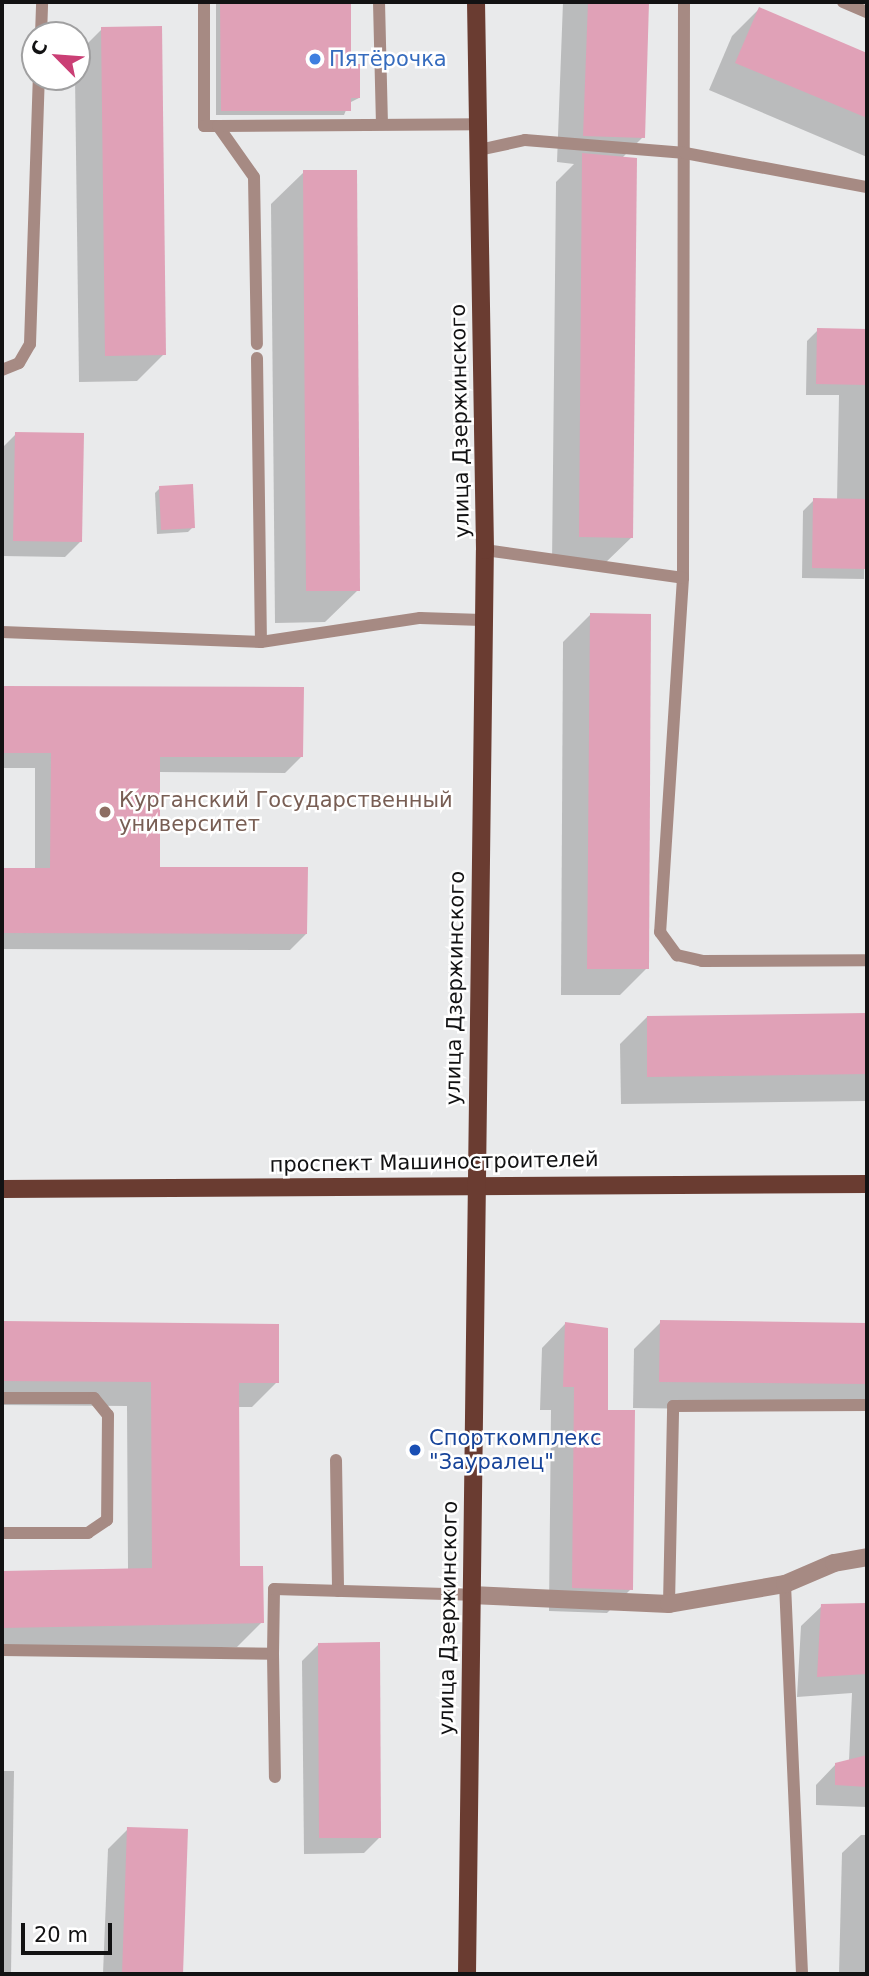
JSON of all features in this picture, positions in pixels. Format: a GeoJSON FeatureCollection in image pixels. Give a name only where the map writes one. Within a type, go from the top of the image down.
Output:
{"type":"FeatureCollection","features":[{"type":"Feature","properties":{"kind":"main road","name":"улица Дзержинского"},"geometry":{"type":"LineString","coordinates":[[467,1974],[482,620],[485,550],[476,2]]}},
{"type":"Feature","properties":{"kind":"main road","name":"проспект Машиностроителей"},"geometry":{"type":"LineString","coordinates":[[2,1189],[477,1182],[867,1184]]}},
{"type":"Feature","properties":{"kind":"street"},"geometry":{"type":"LineString","coordinates":[[471,1595],[669,1604],[785,1584],[834,1563],[867,1557]]}},
{"type":"Feature","properties":{"kind":"lane"},"geometry":{"type":"LineString","coordinates":[[41,21],[42,2]]}},
{"type":"Feature","properties":{"kind":"lane"},"geometry":{"type":"LineString","coordinates":[[204,2],[204,126],[479,124]]}},
{"type":"Feature","properties":{"kind":"lane"},"geometry":{"type":"LineString","coordinates":[[379,2],[382,124]]}},
{"type":"Feature","properties":{"kind":"lane"},"geometry":{"type":"LineString","coordinates":[[684,2],[683,578],[660,932],[677,955],[702,961],[867,960]]}},
{"type":"Feature","properties":{"kind":"lane"},"geometry":{"type":"LineString","coordinates":[[843,2],[867,12]]}},
{"type":"Feature","properties":{"kind":"lane"},"geometry":{"type":"LineString","coordinates":[[2,370],[19,363],[30,344],[39,91]]}},
{"type":"Feature","properties":{"kind":"lane"},"geometry":{"type":"LineString","coordinates":[[218,125],[254,177],[257,344]]}},
{"type":"Feature","properties":{"kind":"lane"},"geometry":{"type":"LineString","coordinates":[[479,150],[525,140],[685,153],[867,187]]}},
{"type":"Feature","properties":{"kind":"lane"},"geometry":{"type":"LineString","coordinates":[[257,358],[261,642]]}},
{"type":"Feature","properties":{"kind":"lane"},"geometry":{"type":"LineString","coordinates":[[485,550],[683,578]]}},
{"type":"Feature","properties":{"kind":"lane"},"geometry":{"type":"LineString","coordinates":[[2,632],[261,642],[420,618],[482,620]]}},
{"type":"Feature","properties":{"kind":"lane"},"geometry":{"type":"LineString","coordinates":[[2,1398],[94,1398],[108,1415],[107,1520],[88,1532],[2,1533]]}},
{"type":"Feature","properties":{"kind":"lane"},"geometry":{"type":"LineString","coordinates":[[669,1604],[673,1406],[867,1405]]}},
{"type":"Feature","properties":{"kind":"lane"},"geometry":{"type":"LineString","coordinates":[[336,1460],[338,1591]]}},
{"type":"Feature","properties":{"kind":"lane"},"geometry":{"type":"LineString","coordinates":[[785,1584],[802,1974]]}},
{"type":"Feature","properties":{"kind":"lane"},"geometry":{"type":"LineString","coordinates":[[275,1777],[274,1589],[471,1595]]}},
{"type":"Feature","properties":{"kind":"lane"},"geometry":{"type":"LineString","coordinates":[[2,1650],[273,1654]]}},
{"type":"Feature","properties":{"kind":"building"},"geometry":{"type":"Polygon","coordinates":[[[220,2],[351,2],[351,64],[360,64],[360,98],[351,98],[351,111],[221,111],[220,2]]]}},
{"type":"Feature","properties":{"kind":"building"},"geometry":{"type":"Polygon","coordinates":[[[588,2],[649,2],[645,138],[583,136],[588,2]]]}},
{"type":"Feature","properties":{"kind":"building"},"geometry":{"type":"Polygon","coordinates":[[[759,7],[867,53],[867,118],[735,63],[759,7]]]}},
{"type":"Feature","properties":{"kind":"building"},"geometry":{"type":"Polygon","coordinates":[[[162,26],[166,355],[105,356],[101,27],[162,26]]]}},
{"type":"Feature","properties":{"kind":"building"},"geometry":{"type":"Polygon","coordinates":[[[582,153],[637,158],[633,538],[579,537],[582,153]]]}},
{"type":"Feature","properties":{"kind":"building"},"geometry":{"type":"Polygon","coordinates":[[[303,170],[357,170],[360,591],[306,591],[303,170]]]}},
{"type":"Feature","properties":{"kind":"building"},"geometry":{"type":"Polygon","coordinates":[[[817,328],[867,329],[867,385],[816,384],[817,328]]]}},
{"type":"Feature","properties":{"kind":"building"},"geometry":{"type":"Polygon","coordinates":[[[15,432],[84,433],[82,542],[13,541],[15,432]]]}},
{"type":"Feature","properties":{"kind":"building"},"geometry":{"type":"Polygon","coordinates":[[[193,484],[195,528],[161,530],[159,486],[193,484]]]}},
{"type":"Feature","properties":{"kind":"building"},"geometry":{"type":"Polygon","coordinates":[[[813,498],[867,499],[867,569],[812,568],[813,498]]]}},
{"type":"Feature","properties":{"kind":"building"},"geometry":{"type":"Polygon","coordinates":[[[590,613],[651,614],[649,969],[587,969],[590,613]]]}},
{"type":"Feature","properties":{"kind":"building","name":"Курганский Государственный университет"},"geometry":{"type":"Polygon","coordinates":[[[2,686],[304,687],[303,757],[160,757],[160,867],[308,867],[307,934],[2,933],[2,868],[50,868],[51,753],[2,753],[2,686]]]}},
{"type":"Feature","properties":{"kind":"building"},"geometry":{"type":"Polygon","coordinates":[[[867,1013],[867,1074],[647,1077],[647,1016],[867,1013]]]}},
{"type":"Feature","properties":{"kind":"building"},"geometry":{"type":"Polygon","coordinates":[[[660,1320],[867,1323],[867,1384],[659,1382],[660,1320]]]}},
{"type":"Feature","properties":{"kind":"building"},"geometry":{"type":"Polygon","coordinates":[[[2,1321],[279,1324],[279,1383],[239,1383],[240,1566],[263,1566],[264,1623],[2,1628],[2,1571],[152,1568],[151,1382],[2,1381],[2,1321]]]}},
{"type":"Feature","properties":{"kind":"building"},"geometry":{"type":"Polygon","coordinates":[[[565,1322],[608,1328],[608,1410],[635,1410],[633,1590],[572,1588],[574,1387],[563,1387],[565,1322]]]}},
{"type":"Feature","properties":{"kind":"building"},"geometry":{"type":"Polygon","coordinates":[[[867,1603],[867,1674],[817,1677],[821,1604],[867,1603]]]}},
{"type":"Feature","properties":{"kind":"building"},"geometry":{"type":"Polygon","coordinates":[[[380,1642],[381,1838],[319,1838],[318,1643],[380,1642]]]}},
{"type":"Feature","properties":{"kind":"building"},"geometry":{"type":"Polygon","coordinates":[[[867,1755],[867,1787],[835,1785],[835,1763],[867,1755]]]}},
{"type":"Feature","properties":{"kind":"building"},"geometry":{"type":"Polygon","coordinates":[[[127,1827],[188,1829],[183,1974],[122,1974],[127,1827]]]}},
{"type":"Feature","properties":{"kind":"place","name":"Пятёрочка"},"geometry":{"type":"Point","coordinates":[315,59]}},
{"type":"Feature","properties":{"kind":"place","name":"Курганский Государственный университет"},"geometry":{"type":"Point","coordinates":[105,812]}},
{"type":"Feature","properties":{"kind":"place","name":"Спорткомплекс \"Зауралец\""},"geometry":{"type":"Point","coordinates":[415,1450]}}]}
